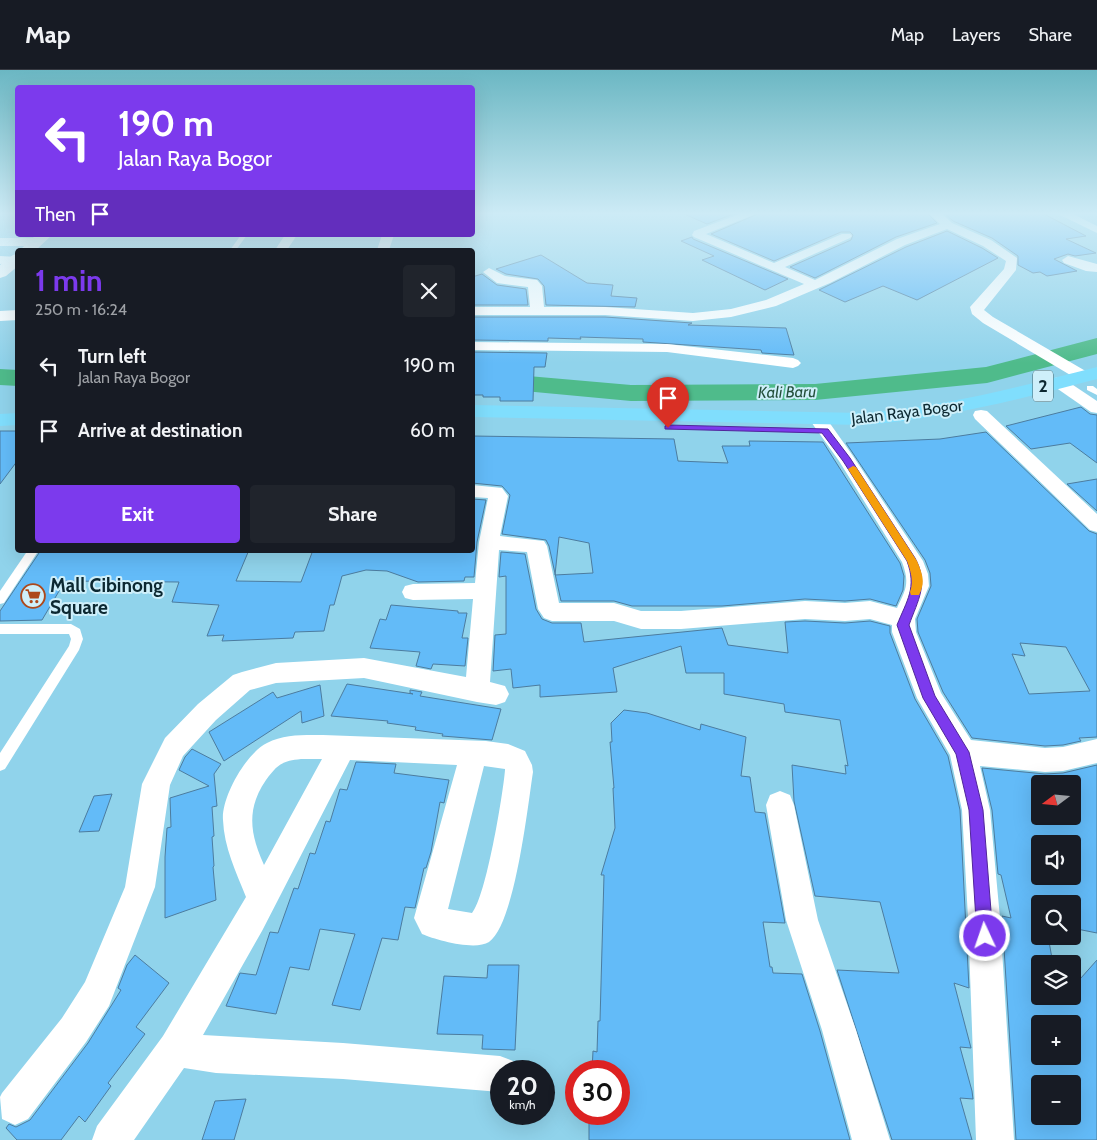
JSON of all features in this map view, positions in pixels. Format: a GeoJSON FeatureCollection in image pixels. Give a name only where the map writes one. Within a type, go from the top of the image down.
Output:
{"type":"FeatureCollection","features":[{"type":"Feature","properties":{"kind":"highway","name":"Jalan Raya Bogor"},"geometry":{"type":"LineString","coordinates":[[475,424],[915,427],[981,415],[1083,382]]}},
{"type":"Feature","properties":{"kind":"highway","name":"Jalan Raya Bogor"},"geometry":{"type":"LineString","coordinates":[[475,411],[821,425],[949,409],[1083,382]]}},
{"type":"Feature","properties":{"kind":"highway"},"geometry":{"type":"LineString","coordinates":[[0,408],[15,408]]}},
{"type":"Feature","properties":{"kind":"highway"},"geometry":{"type":"LineString","coordinates":[[0,420],[15,419]]}},
{"type":"Feature","properties":{"kind":"street"},"geometry":{"type":"LineString","coordinates":[[0,273],[12,263]]}},
{"type":"Feature","properties":{"kind":"street"},"geometry":{"type":"LineString","coordinates":[[764,263],[814,284]]}},
{"type":"Feature","properties":{"kind":"street"},"geometry":{"type":"LineString","coordinates":[[774,267],[783,263]]}},
{"type":"Feature","properties":{"kind":"street"},"geometry":{"type":"LineString","coordinates":[[475,311],[605,311],[669,316],[711,316],[771,303],[858,263]]}},
{"type":"Feature","properties":{"kind":"street"},"geometry":{"type":"LineString","coordinates":[[1012,263],[1010,270],[976,309],[988,320],[1041,352],[1083,382],[1097,408]]}},
{"type":"Feature","properties":{"kind":"street"},"geometry":{"type":"LineString","coordinates":[[1076,263],[1090,268],[1097,268]]}},
{"type":"Feature","properties":{"kind":"street"},"geometry":{"type":"LineString","coordinates":[[489,272],[502,280],[535,286],[537,311]]}},
{"type":"Feature","properties":{"kind":"street"},"geometry":{"type":"LineString","coordinates":[[0,316],[15,315]]}},
{"type":"Feature","properties":{"kind":"street"},"geometry":{"type":"LineString","coordinates":[[667,348],[669,316]]}},
{"type":"Feature","properties":{"kind":"street"},"geometry":{"type":"LineString","coordinates":[[475,346],[667,348],[793,363]]}},
{"type":"Feature","properties":{"kind":"street"},"geometry":{"type":"LineString","coordinates":[[981,415],[1097,525]]}},
{"type":"Feature","properties":{"kind":"street"},"geometry":{"type":"LineString","coordinates":[[821,425],[847,460],[912,561],[917,574],[918,586],[904,619],[904,632],[930,698],[963,752],[976,810],[984,918],[995,1140]]}},
{"type":"Feature","properties":{"kind":"street"},"geometry":{"type":"LineString","coordinates":[[15,1106],[74,1030],[97,994],[140,887],[156,784],[174,747],[207,712],[242,682],[276,673],[364,668],[486,692],[485,591],[489,542],[498,494],[475,491]]}},
{"type":"Feature","properties":{"kind":"street"},"geometry":{"type":"LineString","coordinates":[[489,542],[537,546],[549,609],[552,612],[614,612],[641,620],[681,620],[805,610],[844,612],[870,610],[904,619]]}},
{"type":"Feature","properties":{"kind":"street"},"geometry":{"type":"LineString","coordinates":[[413,592],[485,591]]}},
{"type":"Feature","properties":{"kind":"street"},"geometry":{"type":"LineString","coordinates":[[262,896],[246,861],[237,819],[242,793],[256,771],[276,751],[294,747],[342,748],[473,754],[507,756],[514,759],[519,765],[520,772],[504,864],[493,908],[486,924],[478,930],[433,923],[430,918],[473,754]]}},
{"type":"Feature","properties":{"kind":"street"},"geometry":{"type":"LineString","coordinates":[[111,1140],[176,1049],[251,920],[262,896],[342,748]]}},
{"type":"Feature","properties":{"kind":"street"},"geometry":{"type":"LineString","coordinates":[[963,752],[1045,760],[1063,759],[1097,751]]}},
{"type":"Feature","properties":{"kind":"street"},"geometry":{"type":"LineString","coordinates":[[780,805],[802,920],[839,1030],[871,1140]]}},
{"type":"Feature","properties":{"kind":"street"},"geometry":{"type":"LineString","coordinates":[[176,1049],[216,1055],[343,1061],[490,1073]]}},
{"type":"Feature","properties":{"kind":"lane"},"geometry":{"type":"LineString","coordinates":[[0,600],[32,553]]}},
{"type":"Feature","properties":{"kind":"lane"},"geometry":{"type":"LineString","coordinates":[[0,629],[71,630],[76,632],[78,639],[75,648],[0,765]]}},
{"type":"Feature","properties":{"kind":"building"},"geometry":{"type":"Polygon","coordinates":[[[516,263],[554,263],[587,283],[613,285],[611,296],[637,298],[635,307],[546,305],[544,286],[538,279],[506,274],[496,269],[516,263]]]}},
{"type":"Feature","properties":{"kind":"building"},"geometry":{"type":"Polygon","coordinates":[[[708,263],[750,263],[788,279],[765,290],[708,263]]]}},
{"type":"Feature","properties":{"kind":"building"},"geometry":{"type":"Polygon","coordinates":[[[799,263],[845,263],[815,278],[790,267],[799,263]]]}},
{"type":"Feature","properties":{"kind":"building"},"geometry":{"type":"Polygon","coordinates":[[[874,263],[988,263],[917,300],[883,286],[845,302],[819,290],[874,263]]]}},
{"type":"Feature","properties":{"kind":"building"},"geometry":{"type":"Polygon","coordinates":[[[1018,263],[1062,263],[1077,271],[1047,276],[1040,272],[1033,273],[1018,265],[1018,263]]]}},
{"type":"Feature","properties":{"kind":"building"},"geometry":{"type":"Polygon","coordinates":[[[482,274],[497,285],[526,289],[528,305],[475,305],[475,276],[482,274]]]}},
{"type":"Feature","properties":{"kind":"building"},"geometry":{"type":"Polygon","coordinates":[[[475,317],[605,317],[692,323],[688,325],[786,328],[794,355],[762,353],[761,350],[643,342],[643,339],[580,337],[581,339],[548,338],[548,341],[475,340],[475,317]]]}},
{"type":"Feature","properties":{"kind":"building"},"geometry":{"type":"Polygon","coordinates":[[[475,352],[547,353],[545,367],[534,367],[533,401],[500,401],[500,397],[483,397],[483,395],[475,395],[475,352]]]}},
{"type":"Feature","properties":{"kind":"building"},"geometry":{"type":"Polygon","coordinates":[[[1081,407],[1090,414],[1097,415],[1097,463],[1070,443],[1031,449],[1006,426],[1081,407]]]}},
{"type":"Feature","properties":{"kind":"building"},"geometry":{"type":"Polygon","coordinates":[[[0,431],[15,431],[15,464],[0,484],[0,431]]]}},
{"type":"Feature","properties":{"kind":"building"},"geometry":{"type":"Polygon","coordinates":[[[986,432],[1089,531],[1097,534],[1097,737],[1079,738],[1081,741],[1063,745],[1045,746],[972,738],[943,692],[918,632],[917,619],[931,586],[930,573],[925,560],[846,443],[940,439],[986,432]],[[1020,643],[1025,656],[1012,654],[1029,694],[1090,691],[1066,647],[1020,643]]]}},
{"type":"Feature","properties":{"kind":"building"},"geometry":{"type":"Polygon","coordinates":[[[475,436],[674,439],[678,461],[728,463],[722,446],[750,446],[749,441],[823,442],[900,563],[904,576],[903,590],[896,606],[870,599],[845,601],[805,599],[722,606],[632,606],[614,601],[561,601],[555,575],[593,573],[589,543],[559,537],[555,574],[546,540],[502,534],[510,495],[502,486],[475,483],[475,436]]]}},
{"type":"Feature","properties":{"kind":"building"},"geometry":{"type":"Polygon","coordinates":[[[1097,479],[1097,511],[1067,484],[1097,479]]]}},
{"type":"Feature","properties":{"kind":"building"},"geometry":{"type":"Polygon","coordinates":[[[475,499],[486,500],[477,542],[474,577],[465,577],[464,581],[418,582],[387,571],[366,570],[342,576],[334,605],[330,605],[324,631],[295,632],[293,638],[222,641],[224,635],[207,636],[219,605],[172,602],[179,582],[65,581],[42,620],[0,621],[0,611],[39,553],[248,553],[236,581],[301,582],[312,553],[475,553],[475,499]]]}},
{"type":"Feature","properties":{"kind":"building"},"geometry":{"type":"Polygon","coordinates":[[[501,552],[525,554],[536,609],[542,619],[552,623],[581,623],[584,642],[722,628],[728,645],[788,653],[785,622],[845,623],[870,621],[890,626],[890,633],[915,699],[948,756],[960,810],[969,988],[954,983],[971,1048],[960,1047],[973,1099],[960,1098],[972,1140],[892,1140],[837,970],[899,973],[880,902],[815,896],[794,801],[792,765],[846,774],[845,765],[848,766],[840,720],[785,712],[784,704],[724,694],[724,673],[686,673],[681,646],[613,668],[617,692],[540,697],[540,685],[513,688],[511,669],[493,671],[495,635],[506,634],[506,576],[499,577],[501,552]]]}},
{"type":"Feature","properties":{"kind":"building"},"geometry":{"type":"Polygon","coordinates":[[[391,605],[467,613],[462,638],[468,638],[465,666],[433,664],[431,669],[416,666],[420,652],[370,648],[380,619],[386,620],[391,605]]]}},
{"type":"Feature","properties":{"kind":"building"},"geometry":{"type":"Polygon","coordinates":[[[347,684],[413,694],[410,693],[410,690],[422,692],[420,696],[501,709],[492,740],[442,736],[443,734],[415,730],[416,727],[387,723],[388,721],[331,716],[347,684]]]}},
{"type":"Feature","properties":{"kind":"building"},"geometry":{"type":"Polygon","coordinates":[[[320,685],[324,716],[302,723],[301,711],[224,761],[209,732],[273,692],[277,698],[320,685]]]}},
{"type":"Feature","properties":{"kind":"building"},"geometry":{"type":"Polygon","coordinates":[[[624,710],[647,713],[700,730],[701,724],[746,737],[741,776],[750,777],[755,812],[765,813],[785,923],[763,922],[770,967],[772,967],[773,973],[802,974],[850,1140],[589,1140],[589,1125],[630,1125],[630,1060],[593,1060],[593,1051],[597,1052],[598,1021],[600,1021],[604,875],[601,875],[615,828],[610,742],[612,742],[611,723],[624,710]]]}},
{"type":"Feature","properties":{"kind":"building"},"geometry":{"type":"Polygon","coordinates":[[[192,749],[221,764],[214,774],[217,806],[212,807],[214,836],[212,837],[213,867],[216,900],[165,918],[165,857],[167,828],[171,827],[170,798],[209,786],[179,770],[185,757],[192,749]]]}},
{"type":"Feature","properties":{"kind":"building"},"geometry":{"type":"Polygon","coordinates":[[[356,762],[396,764],[394,773],[449,780],[444,803],[440,802],[431,852],[426,868],[424,868],[415,908],[405,907],[398,940],[382,938],[360,1010],[332,1005],[355,934],[320,929],[309,970],[290,967],[276,1014],[226,1006],[240,973],[256,975],[270,932],[278,933],[294,888],[298,889],[310,853],[315,854],[326,821],[330,822],[340,789],[347,790],[356,762]]]}},
{"type":"Feature","properties":{"kind":"building"},"geometry":{"type":"Polygon","coordinates":[[[1097,765],[1097,933],[1081,930],[1081,895],[1031,895],[1031,945],[1050,945],[1051,955],[1031,955],[1031,1005],[1081,1005],[1081,978],[1097,960],[1097,1140],[1016,1140],[1002,916],[1011,918],[1001,875],[998,874],[992,810],[982,768],[1045,774],[1063,773],[1097,765]]]}},
{"type":"Feature","properties":{"kind":"building"},"geometry":{"type":"Polygon","coordinates":[[[112,794],[99,831],[79,832],[94,796],[112,794]]]}},
{"type":"Feature","properties":{"kind":"building"},"geometry":{"type":"Polygon","coordinates":[[[135,955],[169,983],[136,1027],[145,1034],[108,1083],[111,1086],[85,1122],[79,1116],[61,1140],[17,1140],[6,1128],[9,1124],[16,1127],[30,1120],[88,1043],[121,990],[118,988],[127,965],[135,955]]]}},
{"type":"Feature","properties":{"kind":"building"},"geometry":{"type":"Polygon","coordinates":[[[488,965],[519,965],[515,1050],[482,1049],[483,1035],[437,1034],[444,976],[487,978],[488,965]]]}},
{"type":"Feature","properties":{"kind":"building"},"geometry":{"type":"Polygon","coordinates":[[[246,1099],[234,1140],[202,1140],[215,1101],[246,1099]]]}},
{"type":"Feature","properties":{"kind":"waterway","name":"Kali Baru"},"geometry":{"type":"LineString","coordinates":[[481,380],[631,393],[815,392],[987,375],[1097,346]]}},
{"type":"Feature","properties":{"kind":"waterway","name":"Kali Baru"},"geometry":{"type":"LineString","coordinates":[[0,377],[15,378]]}},
{"type":"Feature","properties":{"kind":"slow traffic"},"geometry":{"type":"LineString","coordinates":[[853,469],[912,561],[917,574],[918,586],[915,592]]}},
{"type":"Feature","properties":{"kind":"place","name":"Mall Cibinong Square"},"geometry":{"type":"Point","coordinates":[33,596]}},
{"type":"Feature","properties":{"kind":"route"},"geometry":{"type":"LineString","coordinates":[[668,428],[825,430],[847,460],[912,561],[917,574],[918,586],[904,619],[904,632],[930,698],[963,752],[976,810],[985,936]]}}]}
